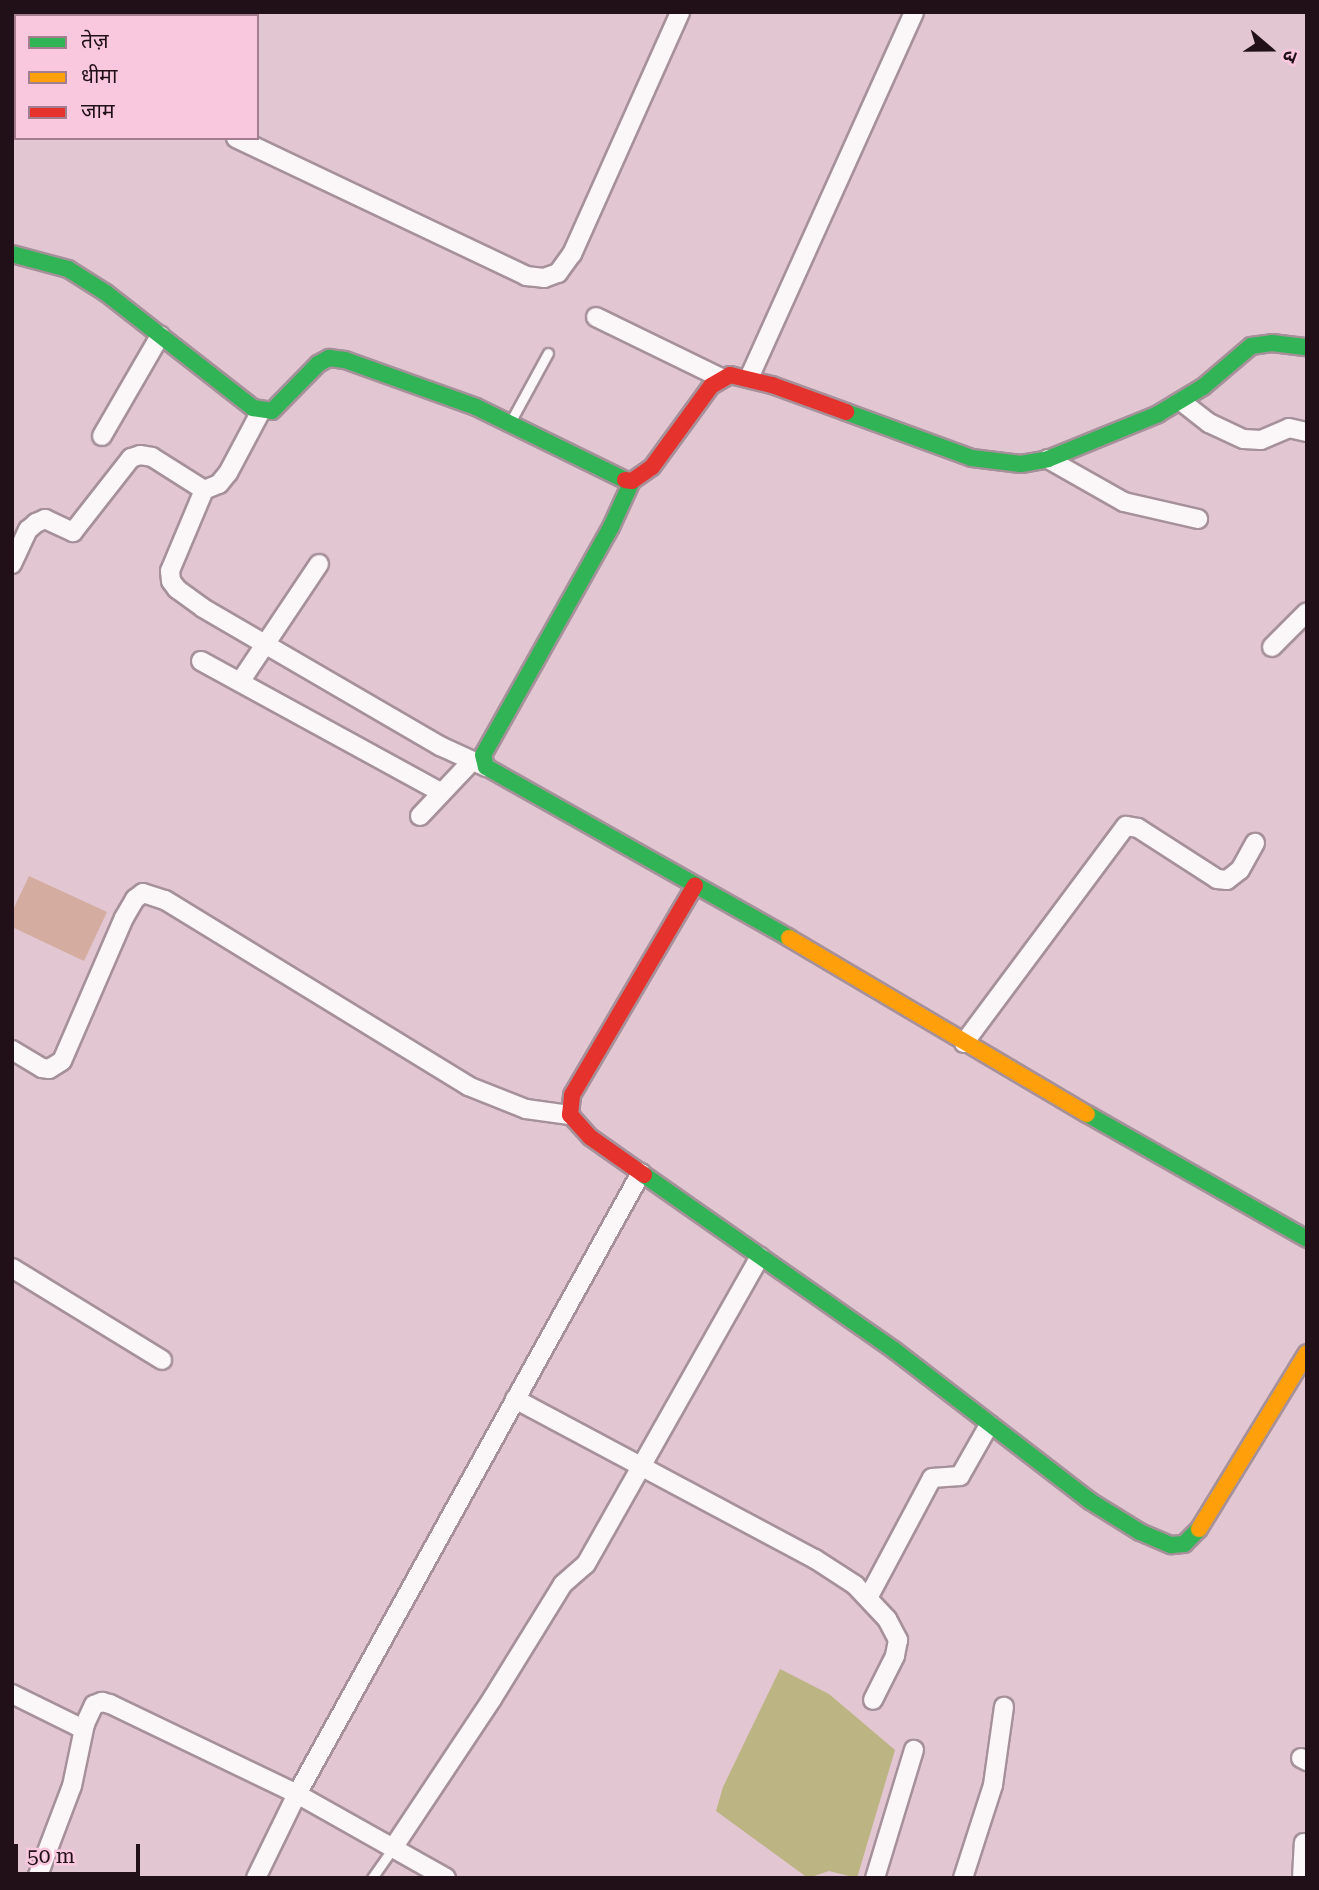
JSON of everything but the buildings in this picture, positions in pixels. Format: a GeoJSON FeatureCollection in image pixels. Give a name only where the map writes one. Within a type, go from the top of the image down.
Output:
{"type":"FeatureCollection","features":[{"type":"Feature","properties":{"kind":"street"},"geometry":{"type":"LineString","coordinates":[[240,140],[526,276],[544,278],[558,273],[572,254],[680,12]]}},
{"type":"Feature","properties":{"kind":"street"},"geometry":{"type":"LineString","coordinates":[[748,378],[914,12]]}},
{"type":"Feature","properties":{"kind":"street"},"geometry":{"type":"LineString","coordinates":[[12,254],[68,269],[106,293],[243,402],[261,411],[272,411],[281,405],[309,373],[329,358],[362,366],[510,422],[620,480],[632,481]]}},
{"type":"Feature","properties":{"kind":"street"},"geometry":{"type":"LineString","coordinates":[[596,317],[721,378]]}},
{"type":"Feature","properties":{"kind":"street"},"geometry":{"type":"LineString","coordinates":[[102,436],[160,336]]}},
{"type":"Feature","properties":{"kind":"street"},"geometry":{"type":"LineString","coordinates":[[420,816],[479,765],[611,527],[632,481],[652,467],[711,386],[721,378],[730,375],[748,378],[972,458],[995,463],[1021,464],[1048,459],[1182,402],[1251,346],[1272,343],[1307,347]]}},
{"type":"Feature","properties":{"kind":"street"},"geometry":{"type":"LineString","coordinates":[[1182,402],[1209,423],[1244,439],[1261,440],[1289,428],[1307,432]]}},
{"type":"Feature","properties":{"kind":"street"},"geometry":{"type":"LineString","coordinates":[[261,411],[228,473],[219,484],[204,490],[170,571],[171,582],[203,608],[695,885],[1307,1239]]}},
{"type":"Feature","properties":{"kind":"street"},"geometry":{"type":"LineString","coordinates":[[12,564],[28,530],[36,523],[45,519],[73,532],[131,458],[140,455],[152,457],[204,490]]}},
{"type":"Feature","properties":{"kind":"street"},"geometry":{"type":"LineString","coordinates":[[1048,459],[1124,502],[1198,519]]}},
{"type":"Feature","properties":{"kind":"street"},"geometry":{"type":"LineString","coordinates":[[240,682],[319,564]]}},
{"type":"Feature","properties":{"kind":"street"},"geometry":{"type":"LineString","coordinates":[[1272,647],[1307,612]]}},
{"type":"Feature","properties":{"kind":"street"},"geometry":{"type":"LineString","coordinates":[[201,661],[436,790]]}},
{"type":"Feature","properties":{"kind":"street"},"geometry":{"type":"LineString","coordinates":[[964,1043],[1126,826],[1138,828],[1217,879],[1227,880],[1234,877],[1255,843]]}},
{"type":"Feature","properties":{"kind":"street"},"geometry":{"type":"LineString","coordinates":[[570,1115],[570,1105],[577,1085],[695,885]]}},
{"type":"Feature","properties":{"kind":"street"},"geometry":{"type":"LineString","coordinates":[[12,1050],[42,1068],[49,1069],[62,1061],[124,918],[135,899],[143,893],[165,900],[468,1087],[526,1109],[570,1115],[590,1137],[894,1350],[1042,1467],[1120,1520],[1171,1545],[1184,1544],[1194,1537],[1307,1353]]}},
{"type":"Feature","properties":{"kind":"street"},"geometry":{"type":"LineString","coordinates":[[256,1878],[297,1794],[641,1173]]}},
{"type":"Feature","properties":{"kind":"street"},"geometry":{"type":"LineString","coordinates":[[393,1848],[492,1699],[563,1584],[586,1564],[760,1256]]}},
{"type":"Feature","properties":{"kind":"street"},"geometry":{"type":"LineString","coordinates":[[12,1268],[162,1360]]}},
{"type":"Feature","properties":{"kind":"street"},"geometry":{"type":"LineString","coordinates":[[515,1399],[838,1572],[887,1619],[898,1640],[895,1656],[873,1700]]}},
{"type":"Feature","properties":{"kind":"street"},"geometry":{"type":"LineString","coordinates":[[868,1598],[932,1478],[960,1476],[989,1424]]}},
{"type":"Feature","properties":{"kind":"street"},"geometry":{"type":"LineString","coordinates":[[12,1694],[71,1724],[85,1724]]}},
{"type":"Feature","properties":{"kind":"street"},"geometry":{"type":"LineString","coordinates":[[37,1878],[72,1786],[84,1741],[85,1724],[94,1705],[102,1702],[297,1794],[446,1878]]}},
{"type":"Feature","properties":{"kind":"street"},"geometry":{"type":"LineString","coordinates":[[963,1878],[993,1785],[1004,1707]]}},
{"type":"Feature","properties":{"kind":"street"},"geometry":{"type":"LineString","coordinates":[[875,1878],[914,1750]]}},
{"type":"Feature","properties":{"kind":"street"},"geometry":{"type":"LineString","coordinates":[[1302,1878],[1304,1843]]}},
{"type":"Feature","properties":{"kind":"lane"},"geometry":{"type":"LineString","coordinates":[[510,422],[548,353]]}},
{"type":"Feature","properties":{"kind":"lane"},"geometry":{"type":"LineString","coordinates":[[372,1878],[393,1848]]}},
{"type":"Feature","properties":{"kind":"shaded area"},"geometry":{"type":"Polygon","coordinates":[[[29,876],[107,912],[84,961],[12,927],[12,912],[29,876]]]}},
{"type":"Feature","properties":{"kind":"shaded area"},"geometry":{"type":"Polygon","coordinates":[[[780,1669],[829,1694],[895,1750],[857,1878],[829,1871],[808,1878],[716,1811],[723,1787],[780,1669]]]}},
{"type":"Feature","properties":{"kind":"traffic: fast"},"geometry":{"type":"LineString","coordinates":[[12,254],[68,269],[106,293],[253,408],[272,411],[318,364],[329,358],[345,360],[476,407],[625,480]]}},
{"type":"Feature","properties":{"kind":"traffic: fast"},"geometry":{"type":"LineString","coordinates":[[846,412],[972,458],[1021,464],[1048,459],[1158,414],[1203,387],[1251,346],[1272,343],[1307,347]]}},
{"type":"Feature","properties":{"kind":"traffic: fast"},"geometry":{"type":"LineString","coordinates":[[632,481],[611,527],[483,755],[486,767],[789,938]]}},
{"type":"Feature","properties":{"kind":"traffic: fast"},"geometry":{"type":"LineString","coordinates":[[1087,1114],[1307,1239]]}},
{"type":"Feature","properties":{"kind":"traffic: fast"},"geometry":{"type":"LineString","coordinates":[[644,1175],[894,1350],[1090,1501],[1140,1532],[1171,1545],[1184,1544],[1199,1529]]}},
{"type":"Feature","properties":{"kind":"traffic: slow"},"geometry":{"type":"LineString","coordinates":[[789,938],[1087,1114]]}},
{"type":"Feature","properties":{"kind":"traffic: slow"},"geometry":{"type":"LineString","coordinates":[[1199,1529],[1307,1353]]}},
{"type":"Feature","properties":{"kind":"traffic: jam"},"geometry":{"type":"LineString","coordinates":[[625,480],[632,481],[652,467],[711,386],[730,375],[772,385],[846,412]]}},
{"type":"Feature","properties":{"kind":"traffic: jam"},"geometry":{"type":"LineString","coordinates":[[644,1175],[590,1137],[570,1115],[572,1095],[695,885]]}}]}
